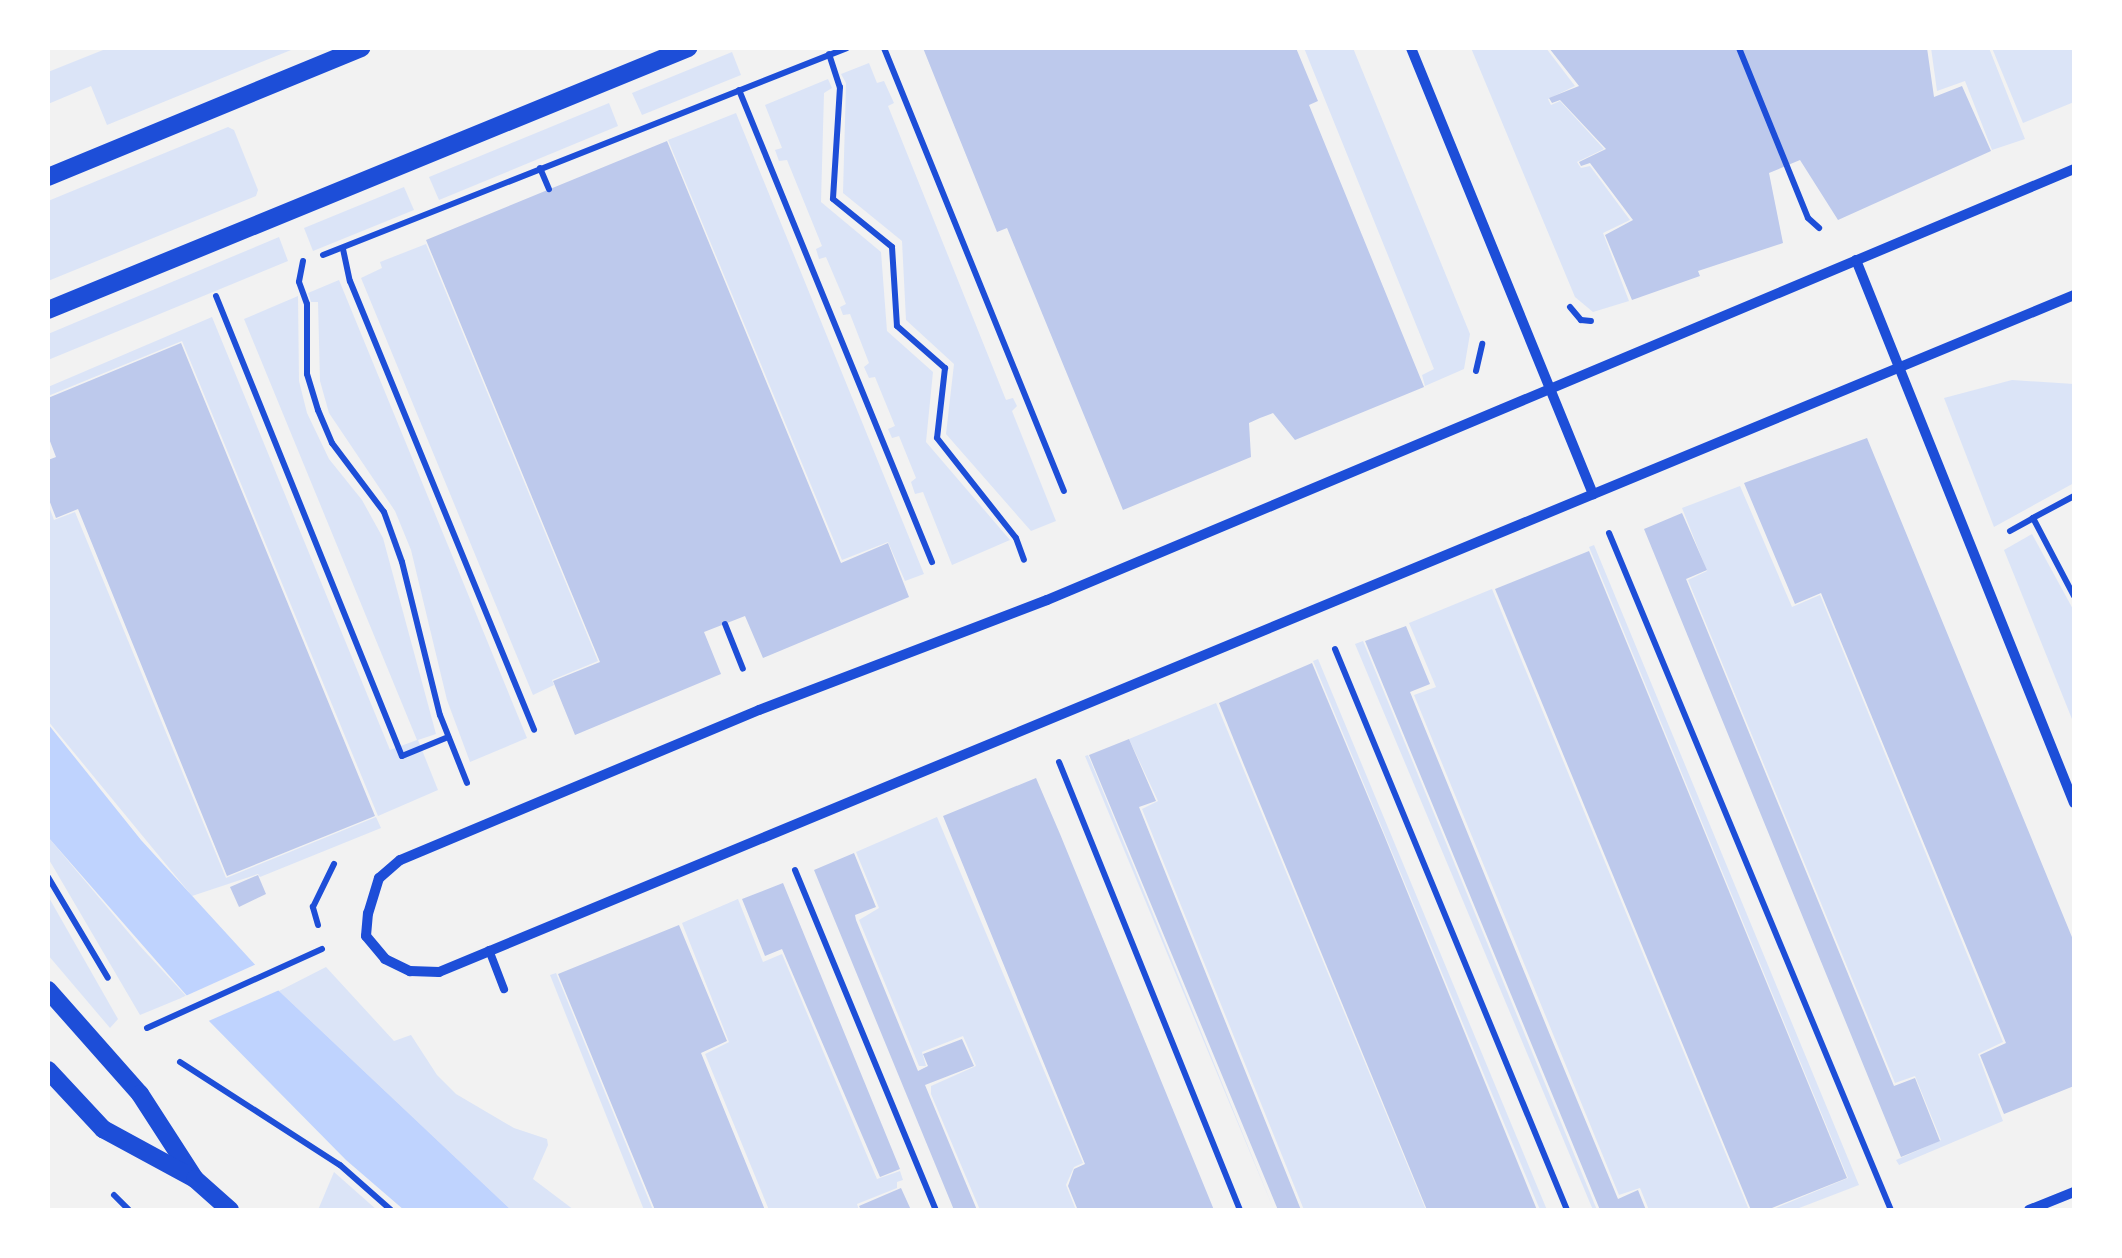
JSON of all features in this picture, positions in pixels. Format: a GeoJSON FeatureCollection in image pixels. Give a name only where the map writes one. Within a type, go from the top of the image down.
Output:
{"type":"FeatureCollection","features":[{"type":"Feature","properties":{"kind":"street"},"geometry":{"type":"LineString","coordinates":[[48,177],[361,48]]}},
{"type":"Feature","properties":{"kind":"street"},"geometry":{"type":"LineString","coordinates":[[48,310],[688,48]]}},
{"type":"Feature","properties":{"kind":"street"},"geometry":{"type":"LineString","coordinates":[[1410,48],[1593,494]]}},
{"type":"Feature","properties":{"kind":"street"},"geometry":{"type":"LineString","coordinates":[[2074,170],[1046,600],[760,710],[400,860],[379,878],[368,912],[366,936],[385,959],[410,971],[439,972],[2074,295]]}},
{"type":"Feature","properties":{"kind":"street"},"geometry":{"type":"LineString","coordinates":[[1856,260],[2074,803]]}},
{"type":"Feature","properties":{"kind":"street"},"geometry":{"type":"LineString","coordinates":[[48,990],[140,1094],[195,1179]]}},
{"type":"Feature","properties":{"kind":"street"},"geometry":{"type":"LineString","coordinates":[[48,1070],[102,1129],[195,1179],[230,1210]]}},
{"type":"Feature","properties":{"kind":"street"},"geometry":{"type":"LineString","coordinates":[[2029,1210],[2074,1192]]}},
{"type":"Feature","properties":{"kind":"lane"},"geometry":{"type":"LineString","coordinates":[[489,950],[504,989]]}},
{"type":"Feature","properties":{"kind":"path"},"geometry":{"type":"LineString","coordinates":[[286,268],[343,249],[846,48]]}},
{"type":"Feature","properties":{"kind":"path"},"geometry":{"type":"LineString","coordinates":[[884,48],[1064,491]]}},
{"type":"Feature","properties":{"kind":"path"},"geometry":{"type":"LineString","coordinates":[[1740,48],[1808,218],[1829,237]]}},
{"type":"Feature","properties":{"kind":"path"},"geometry":{"type":"LineString","coordinates":[[830,54],[840,86],[833,199],[892,247],[897,326],[945,368],[937,438],[1016,538],[1026,566]]}},
{"type":"Feature","properties":{"kind":"path"},"geometry":{"type":"LineString","coordinates":[[738,90],[932,562]]}},
{"type":"Feature","properties":{"kind":"path"},"geometry":{"type":"LineString","coordinates":[[540,168],[549,189]]}},
{"type":"Feature","properties":{"kind":"path"},"geometry":{"type":"LineString","coordinates":[[343,249],[350,282],[534,730]]}},
{"type":"Feature","properties":{"kind":"path"},"geometry":{"type":"LineString","coordinates":[[303,261],[298,282],[307,304],[307,374],[332,443],[384,512],[448,736],[471,794]]}},
{"type":"Feature","properties":{"kind":"path"},"geometry":{"type":"LineString","coordinates":[[199,302],[226,292]]}},
{"type":"Feature","properties":{"kind":"path"},"geometry":{"type":"LineString","coordinates":[[216,296],[402,756],[448,736]]}},
{"type":"Feature","properties":{"kind":"path"},"geometry":{"type":"LineString","coordinates":[[1561,296],[1581,320],[1608,323]]}},
{"type":"Feature","properties":{"kind":"path"},"geometry":{"type":"LineString","coordinates":[[1475,377],[1485,328]]}},
{"type":"Feature","properties":{"kind":"path"},"geometry":{"type":"LineString","coordinates":[[1593,494],[1891,1210]]}},
{"type":"Feature","properties":{"kind":"path"},"geometry":{"type":"LineString","coordinates":[[2074,496],[2034,518],[2074,596]]}},
{"type":"Feature","properties":{"kind":"path"},"geometry":{"type":"LineString","coordinates":[[1317,606],[1567,1210]]}},
{"type":"Feature","properties":{"kind":"path"},"geometry":{"type":"LineString","coordinates":[[725,624],[748,681]]}},
{"type":"Feature","properties":{"kind":"path"},"geometry":{"type":"LineString","coordinates":[[1042,721],[1240,1210]]}},
{"type":"Feature","properties":{"kind":"path"},"geometry":{"type":"LineString","coordinates":[[779,832],[936,1210]]}},
{"type":"Feature","properties":{"kind":"path"},"geometry":{"type":"LineString","coordinates":[[48,877],[109,980]]}},
{"type":"Feature","properties":{"kind":"path"},"geometry":{"type":"LineString","coordinates":[[178,1017],[274,974]]}},
{"type":"Feature","properties":{"kind":"path"},"geometry":{"type":"LineString","coordinates":[[139,1030],[153,1045]]}},
{"type":"Feature","properties":{"kind":"path"},"geometry":{"type":"LineString","coordinates":[[168,1055],[340,1165],[391,1210]]}},
{"type":"Feature","properties":{"kind":"shaded area"},"geometry":{"type":"Polygon","coordinates":[[[108,48],[296,48],[107,125],[91,86],[48,104],[48,72],[108,48]]]}},
{"type":"Feature","properties":{"kind":"shaded area"},"geometry":{"type":"Polygon","coordinates":[[[1304,48],[1353,48],[1470,334],[1464,369],[1425,386],[1422,375],[1434,369],[1304,48]]]}},
{"type":"Feature","properties":{"kind":"shaded area"},"geometry":{"type":"Polygon","coordinates":[[[1471,48],[1546,48],[1575,86],[1548,99],[1551,105],[1560,101],[1604,149],[1577,162],[1581,168],[1590,166],[1630,220],[1603,233],[1629,301],[1593,312],[1575,297],[1471,48]]]}},
{"type":"Feature","properties":{"kind":"shaded area"},"geometry":{"type":"Polygon","coordinates":[[[1931,48],[1989,48],[2025,139],[1992,150],[1965,81],[1937,91],[1931,48]]]}},
{"type":"Feature","properties":{"kind":"shaded area"},"geometry":{"type":"Polygon","coordinates":[[[1992,48],[2074,48],[2074,102],[2023,123],[1992,48]]]}},
{"type":"Feature","properties":{"kind":"shaded area"},"geometry":{"type":"Polygon","coordinates":[[[732,52],[741,75],[642,115],[632,93],[732,52]]]}},
{"type":"Feature","properties":{"kind":"shaded area"},"geometry":{"type":"Polygon","coordinates":[[[869,63],[877,83],[884,81],[894,103],[888,106],[1006,400],[1013,398],[1017,406],[1012,411],[1056,521],[1031,531],[946,434],[954,364],[906,320],[902,241],[843,193],[846,83],[841,74],[869,63]]]}},
{"type":"Feature","properties":{"kind":"shaded area"},"geometry":{"type":"Polygon","coordinates":[[[828,79],[832,88],[824,93],[821,202],[881,252],[887,331],[933,372],[926,442],[1010,540],[952,565],[923,492],[915,494],[911,482],[916,478],[899,436],[892,438],[888,429],[895,426],[875,377],[869,378],[864,367],[869,363],[850,314],[843,315],[840,307],[846,304],[826,257],[819,259],[816,249],[822,246],[787,160],[779,161],[775,150],[782,148],[765,105],[828,79]]]}},
{"type":"Feature","properties":{"kind":"shaded area"},"geometry":{"type":"Polygon","coordinates":[[[609,103],[618,126],[439,200],[429,177],[609,103]]]}},
{"type":"Feature","properties":{"kind":"shaded area"},"geometry":{"type":"Polygon","coordinates":[[[736,113],[924,574],[905,581],[888,542],[842,560],[668,140],[736,113]]]}},
{"type":"Feature","properties":{"kind":"shaded area"},"geometry":{"type":"Polygon","coordinates":[[[228,127],[234,130],[258,190],[256,196],[48,281],[48,201],[228,127]]]}},
{"type":"Feature","properties":{"kind":"shaded area"},"geometry":{"type":"Polygon","coordinates":[[[404,187],[414,210],[313,251],[304,228],[404,187]]]}},
{"type":"Feature","properties":{"kind":"shaded area"},"geometry":{"type":"Polygon","coordinates":[[[279,237],[288,261],[48,360],[48,334],[279,237]]]}},
{"type":"Feature","properties":{"kind":"shaded area"},"geometry":{"type":"Polygon","coordinates":[[[426,244],[598,661],[552,680],[554,685],[533,695],[361,278],[382,268],[380,262],[426,244]]]}},
{"type":"Feature","properties":{"kind":"shaded area"},"geometry":{"type":"Polygon","coordinates":[[[339,280],[527,738],[470,762],[447,700],[411,550],[395,511],[329,413],[320,381],[318,302],[311,302],[308,293],[339,280]]]}},
{"type":"Feature","properties":{"kind":"shaded area"},"geometry":{"type":"Polygon","coordinates":[[[298,296],[299,381],[307,413],[329,459],[362,500],[383,538],[436,734],[418,740],[438,790],[378,816],[182,341],[48,396],[48,387],[212,317],[390,750],[417,740],[244,319],[298,296]]]}},
{"type":"Feature","properties":{"kind":"shaded area"},"geometry":{"type":"Polygon","coordinates":[[[2012,380],[2074,384],[2074,483],[1994,527],[1944,398],[2012,380]]]}},
{"type":"Feature","properties":{"kind":"shaded area"},"geometry":{"type":"Polygon","coordinates":[[[1740,486],[1792,607],[1820,595],[2003,1042],[1978,1054],[2003,1121],[1899,1165],[1896,1160],[1941,1140],[1915,1076],[1895,1083],[1688,580],[1707,571],[1682,508],[1740,486]]]}},
{"type":"Feature","properties":{"kind":"shaded area"},"geometry":{"type":"Polygon","coordinates":[[[48,504],[54,520],[75,512],[226,878],[376,817],[381,828],[260,877],[258,874],[192,896],[48,721],[48,504]]]}},
{"type":"Feature","properties":{"kind":"shaded area"},"geometry":{"type":"Polygon","coordinates":[[[2032,534],[2074,611],[2074,724],[2004,550],[2032,534]]]}},
{"type":"Feature","properties":{"kind":"shaded area"},"geometry":{"type":"Polygon","coordinates":[[[1594,545],[1859,1185],[1794,1210],[1771,1210],[1848,1178],[1589,547],[1594,545]]]}},
{"type":"Feature","properties":{"kind":"shaded area"},"geometry":{"type":"Polygon","coordinates":[[[1492,589],[1749,1210],[1649,1210],[1640,1188],[1619,1195],[1414,695],[1436,687],[1409,623],[1492,589]]]}},
{"type":"Feature","properties":{"kind":"shaded area"},"geometry":{"type":"Polygon","coordinates":[[[1363,641],[1597,1210],[1593,1210],[1355,644],[1363,641]]]}},
{"type":"Feature","properties":{"kind":"shaded area"},"geometry":{"type":"Polygon","coordinates":[[[1318,659],[1547,1210],[1540,1210],[1313,661],[1318,659]]]}},
{"type":"Feature","properties":{"kind":"shaded area"},"geometry":{"type":"Polygon","coordinates":[[[1216,703],[1426,1210],[1304,1210],[1142,809],[1158,801],[1129,739],[1216,703]]]}},
{"type":"Feature","properties":{"kind":"shaded area"},"geometry":{"type":"Polygon","coordinates":[[[1088,755],[1274,1210],[1085,756],[1088,755]]]}},
{"type":"Feature","properties":{"kind":"shaded area"},"geometry":{"type":"Polygon","coordinates":[[[937,817],[1083,1163],[1074,1167],[1066,1185],[1076,1210],[980,1210],[931,1094],[931,1086],[976,1066],[963,1036],[922,1052],[926,1066],[919,1066],[859,920],[879,908],[856,852],[937,817]]]}},
{"type":"Feature","properties":{"kind":"shaded area"},"geometry":{"type":"Polygon","coordinates":[[[48,837],[186,996],[140,1015],[48,858],[48,837]]]}},
{"type":"Feature","properties":{"kind":"shaded area"},"geometry":{"type":"Polygon","coordinates":[[[48,896],[118,1019],[110,1028],[48,955],[48,896]]]}},
{"type":"Feature","properties":{"kind":"shaded area"},"geometry":{"type":"Polygon","coordinates":[[[738,899],[763,962],[782,954],[877,1179],[900,1171],[903,1180],[897,1182],[897,1188],[857,1204],[859,1210],[769,1210],[705,1054],[729,1042],[682,923],[738,899]]]}},
{"type":"Feature","properties":{"kind":"shaded area"},"geometry":{"type":"Polygon","coordinates":[[[326,967],[394,1041],[411,1035],[437,1075],[456,1094],[514,1128],[547,1139],[533,1179],[574,1210],[511,1210],[279,991],[326,967]]]}},
{"type":"Feature","properties":{"kind":"shaded area"},"geometry":{"type":"Polygon","coordinates":[[[556,973],[653,1210],[644,1210],[550,975],[556,973]]]}},
{"type":"Feature","properties":{"kind":"shaded area"},"geometry":{"type":"Polygon","coordinates":[[[334,1172],[377,1210],[318,1210],[334,1172]]]}},
{"type":"Feature","properties":{"kind":"water"},"geometry":{"type":"Polygon","coordinates":[[[48,724],[141,840],[279,991],[511,1210],[404,1210],[346,1160],[209,1021],[48,837],[48,724]]]}},
{"type":"Feature","properties":{"kind":"pier"},"geometry":{"type":"Polygon","coordinates":[[[259,963],[284,988],[204,1023],[181,998],[259,963]]]}},
{"type":"Feature","properties":{"kind":"building"},"geometry":{"type":"Polygon","coordinates":[[[923,48],[1296,48],[1318,101],[1309,105],[1424,387],[1295,440],[1273,413],[1260,418],[1249,423],[1251,457],[1123,510],[1007,228],[997,232],[923,48]]]}},
{"type":"Feature","properties":{"kind":"building"},"geometry":{"type":"Polygon","coordinates":[[[1549,48],[1927,48],[1934,97],[1962,86],[1991,151],[1838,220],[1800,160],[1769,173],[1783,243],[1698,271],[1700,276],[1632,300],[1605,235],[1633,220],[1590,163],[1581,166],[1579,162],[1606,149],[1560,100],[1552,103],[1549,98],[1579,86],[1549,48]]]}},
{"type":"Feature","properties":{"kind":"building"},"geometry":{"type":"Polygon","coordinates":[[[667,141],[841,563],[888,543],[909,597],[763,658],[745,616],[704,632],[721,674],[575,735],[553,681],[600,662],[426,240],[667,141]]]}},
{"type":"Feature","properties":{"kind":"building"},"geometry":{"type":"Polygon","coordinates":[[[181,343],[375,816],[227,876],[78,509],[56,518],[48,497],[48,460],[56,457],[48,436],[48,398],[181,343]]]}},
{"type":"Feature","properties":{"kind":"building"},"geometry":{"type":"Polygon","coordinates":[[[1867,438],[2074,942],[2074,1086],[2004,1114],[1980,1055],[2006,1043],[1821,593],[1795,604],[1744,483],[1867,438]]]}},
{"type":"Feature","properties":{"kind":"building"},"geometry":{"type":"Polygon","coordinates":[[[1682,513],[1707,570],[1686,579],[1894,1086],[1915,1078],[1940,1141],[1901,1157],[1644,529],[1682,513]]]}},
{"type":"Feature","properties":{"kind":"building"},"geometry":{"type":"Polygon","coordinates":[[[1589,551],[1847,1178],[1767,1210],[1751,1210],[1495,589],[1589,551]]]}},
{"type":"Feature","properties":{"kind":"building"},"geometry":{"type":"Polygon","coordinates":[[[1406,626],[1430,684],[1410,692],[1550,1035],[1618,1199],[1638,1190],[1646,1210],[1600,1210],[1365,641],[1406,626]]]}},
{"type":"Feature","properties":{"kind":"building"},"geometry":{"type":"Polygon","coordinates":[[[1312,663],[1537,1210],[1427,1210],[1219,703],[1312,663]]]}},
{"type":"Feature","properties":{"kind":"building"},"geometry":{"type":"Polygon","coordinates":[[[1129,739],[1156,801],[1139,807],[1301,1210],[1278,1210],[1089,755],[1129,739]]]}},
{"type":"Feature","properties":{"kind":"building"},"geometry":{"type":"Polygon","coordinates":[[[1036,778],[1214,1210],[1077,1208],[1068,1186],[1074,1169],[1085,1164],[943,816],[1036,778]]]}},
{"type":"Feature","properties":{"kind":"building"},"geometry":{"type":"Polygon","coordinates":[[[854,853],[876,907],[855,915],[856,920],[918,1071],[928,1066],[923,1054],[962,1039],[974,1066],[925,1085],[977,1210],[954,1210],[814,870],[854,853]]]}},
{"type":"Feature","properties":{"kind":"building"},"geometry":{"type":"Polygon","coordinates":[[[258,875],[266,894],[239,907],[230,887],[258,875]]]}},
{"type":"Feature","properties":{"kind":"building"},"geometry":{"type":"Polygon","coordinates":[[[783,883],[900,1169],[880,1177],[782,949],[765,956],[742,899],[783,883]]]}},
{"type":"Feature","properties":{"kind":"building"},"geometry":{"type":"Polygon","coordinates":[[[679,925],[727,1041],[701,1053],[765,1210],[655,1210],[558,974],[679,925]]]}},
{"type":"Feature","properties":{"kind":"building"},"geometry":{"type":"Polygon","coordinates":[[[901,1188],[911,1210],[861,1210],[859,1206],[901,1188]]]}}]}
